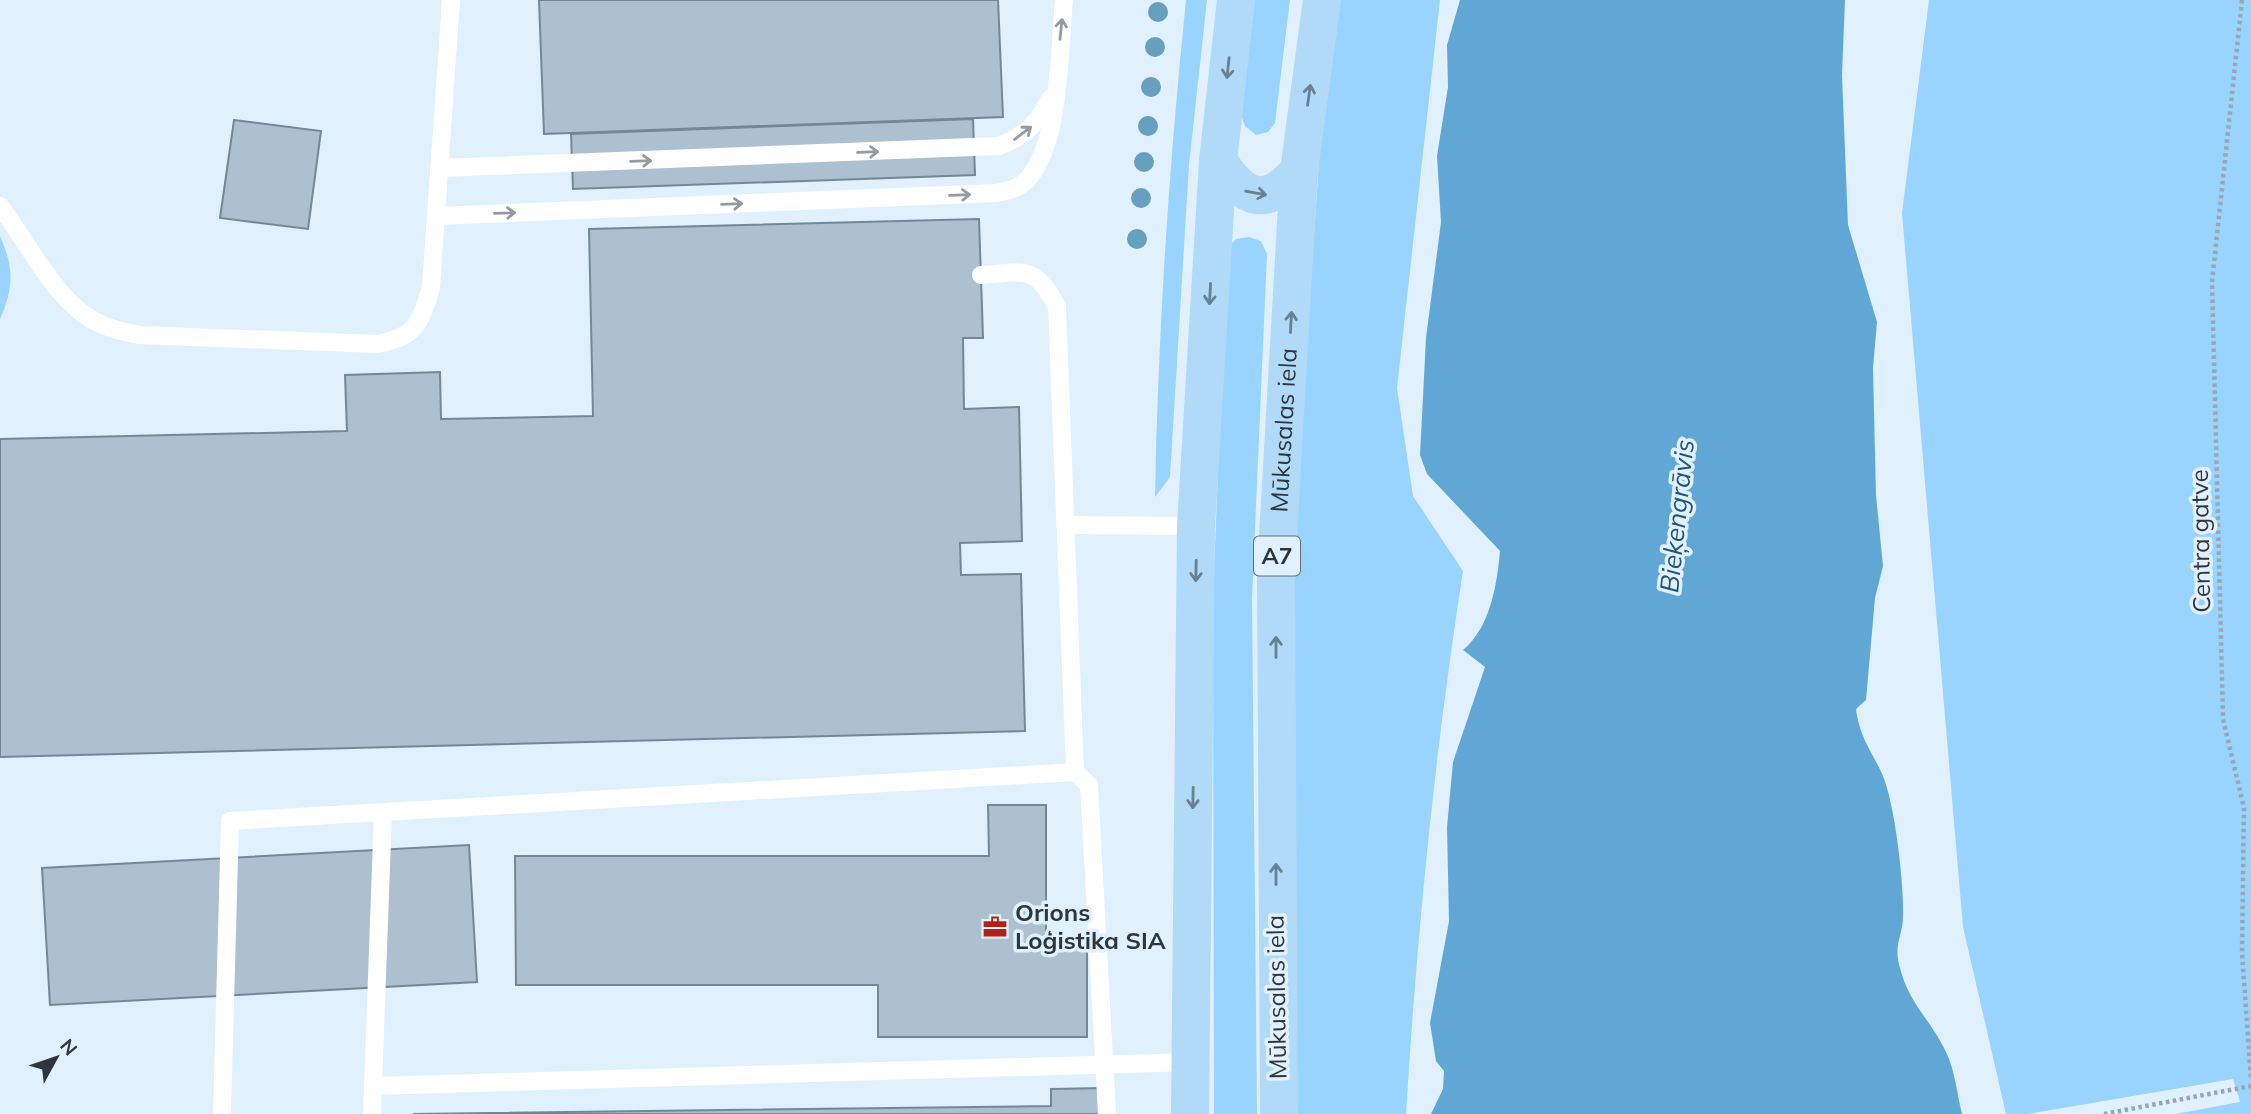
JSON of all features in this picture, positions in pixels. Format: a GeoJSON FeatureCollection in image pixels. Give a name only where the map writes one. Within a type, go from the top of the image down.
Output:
{"type":"FeatureCollection","features":[{"type":"Feature","properties":{"kind":"highway"},"geometry":{"type":"LineString","coordinates":[[1191,1114],[1196,526],[1218,161],[1236,0]]}},
{"type":"Feature","properties":{"kind":"highway","name":"Mūkusalas iela"},"geometry":{"type":"LineString","coordinates":[[1279,1114],[1276,571],[1299,171],[1322,0]]}},
{"type":"Feature","properties":{"kind":"highway"},"geometry":{"type":"LineString","coordinates":[[1218,161],[1231,181],[1253,195],[1274,193],[1299,171]]}},
{"type":"Feature","properties":{"kind":"lane"},"geometry":{"type":"LineString","coordinates":[[0,206],[57,287],[86,316],[110,329],[139,335],[377,344],[401,339],[422,319],[431,287],[441,168],[450,0]]}},
{"type":"Feature","properties":{"kind":"lane"},"geometry":{"type":"LineString","coordinates":[[437,216],[996,194],[1025,181],[1041,156],[1051,127],[1064,0]]}},
{"type":"Feature","properties":{"kind":"lane"},"geometry":{"type":"LineString","coordinates":[[441,168],[999,146],[1027,131],[1040,118],[1054,91]]}},
{"type":"Feature","properties":{"kind":"lane"},"geometry":{"type":"LineString","coordinates":[[981,275],[1023,272],[1044,282],[1056,307],[1075,772],[1089,785],[1107,1114]]}},
{"type":"Feature","properties":{"kind":"lane"},"geometry":{"type":"LineString","coordinates":[[1067,525],[1196,526]]}},
{"type":"Feature","properties":{"kind":"lane"},"geometry":{"type":"LineString","coordinates":[[222,1114],[230,821],[1075,772]]}},
{"type":"Feature","properties":{"kind":"lane"},"geometry":{"type":"LineString","coordinates":[[372,1114],[383,812]]}},
{"type":"Feature","properties":{"kind":"lane"},"geometry":{"type":"LineString","coordinates":[[373,1086],[1191,1062]]}},
{"type":"Feature","properties":{"kind":"path","name":"Centra gatve"},"geometry":{"type":"LineString","coordinates":[[2242,0],[2212,282],[2223,719],[2244,808],[2242,953],[2251,1083]]}},
{"type":"Feature","properties":{"kind":"path"},"geometry":{"type":"LineString","coordinates":[[2244,808],[2251,809]]}},
{"type":"Feature","properties":{"kind":"path"},"geometry":{"type":"LineString","coordinates":[[2104,1114],[2251,1083]]}},
{"type":"Feature","properties":{"kind":"shaded area"},"geometry":{"type":"Polygon","coordinates":[[[1186,0],[1207,0],[1189,165],[1170,477],[1155,497],[1165,248],[1186,0]]]}},
{"type":"Feature","properties":{"kind":"shaded area"},"geometry":{"type":"Polygon","coordinates":[[[1252,0],[1290,0],[1275,123],[1268,132],[1256,135],[1245,126],[1239,110],[1252,0]]]}},
{"type":"Feature","properties":{"kind":"shaded area"},"geometry":{"type":"Polygon","coordinates":[[[1334,0],[1440,0],[1397,388],[1413,496],[1463,571],[1428,842],[1406,1114],[1295,1114],[1294,530],[1327,44],[1334,0]]]}},
{"type":"Feature","properties":{"kind":"shaded area"},"geometry":{"type":"Polygon","coordinates":[[[1929,0],[2251,0],[2251,1114],[2176,1114],[2240,1102],[2233,1079],[2028,1114],[2006,1114],[1963,927],[1902,213],[1929,0]]]}},
{"type":"Feature","properties":{"kind":"shaded area"},"geometry":{"type":"Polygon","coordinates":[[[0,236],[10,268],[10,287],[0,319],[0,236]]]}},
{"type":"Feature","properties":{"kind":"shaded area"},"geometry":{"type":"Polygon","coordinates":[[[1249,237],[1261,241],[1267,254],[1252,598],[1257,1114],[1214,1114],[1213,596],[1227,248],[1236,239],[1249,237]]]}},
{"type":"Feature","properties":{"kind":"water","name":"Bieķengrāvis"},"geometry":{"type":"Polygon","coordinates":[[[1460,0],[1845,0],[1842,75],[1848,225],[1877,322],[1873,368],[1876,495],[1883,566],[1875,598],[1866,700],[1856,709],[1862,733],[1884,778],[1893,816],[1903,902],[1903,923],[1898,946],[1900,968],[1909,992],[1949,1059],[1962,1114],[1431,1114],[1443,1089],[1444,1071],[1436,1061],[1430,1023],[1449,921],[1447,827],[1453,762],[1485,667],[1463,650],[1480,630],[1486,618],[1497,578],[1500,551],[1427,474],[1420,455],[1426,338],[1441,222],[1437,156],[1448,87],[1447,45],[1460,0]]]}},
{"type":"Feature","properties":{"kind":"building"},"geometry":{"type":"Polygon","coordinates":[[[539,0],[998,0],[1003,117],[544,134],[539,0]]]}},
{"type":"Feature","properties":{"kind":"building"},"geometry":{"type":"Polygon","coordinates":[[[973,119],[975,175],[573,189],[571,134],[973,119]]]}},
{"type":"Feature","properties":{"kind":"building"},"geometry":{"type":"Polygon","coordinates":[[[234,120],[321,131],[308,229],[220,218],[234,120]]]}},
{"type":"Feature","properties":{"kind":"building"},"geometry":{"type":"Polygon","coordinates":[[[979,219],[983,338],[963,338],[964,409],[1019,407],[1022,541],[960,543],[961,575],[1021,574],[1025,731],[0,757],[0,439],[347,431],[345,375],[440,372],[441,419],[593,416],[589,229],[979,219]]]}},
{"type":"Feature","properties":{"kind":"building"},"geometry":{"type":"Polygon","coordinates":[[[988,805],[1046,805],[1046,941],[1087,940],[1087,1037],[878,1037],[878,985],[516,985],[515,856],[989,856],[988,805]]]}},
{"type":"Feature","properties":{"kind":"building"},"geometry":{"type":"Polygon","coordinates":[[[469,845],[477,982],[50,1005],[42,868],[469,845]]]}},
{"type":"Feature","properties":{"kind":"building"},"geometry":{"type":"Polygon","coordinates":[[[1103,1088],[1104,1114],[413,1114],[1051,1106],[1051,1089],[1103,1088]]]}},
{"type":"Feature","properties":{"kind":"place","name":"Orions Loģistika SIA"},"geometry":{"type":"Point","coordinates":[995,927]}}]}
